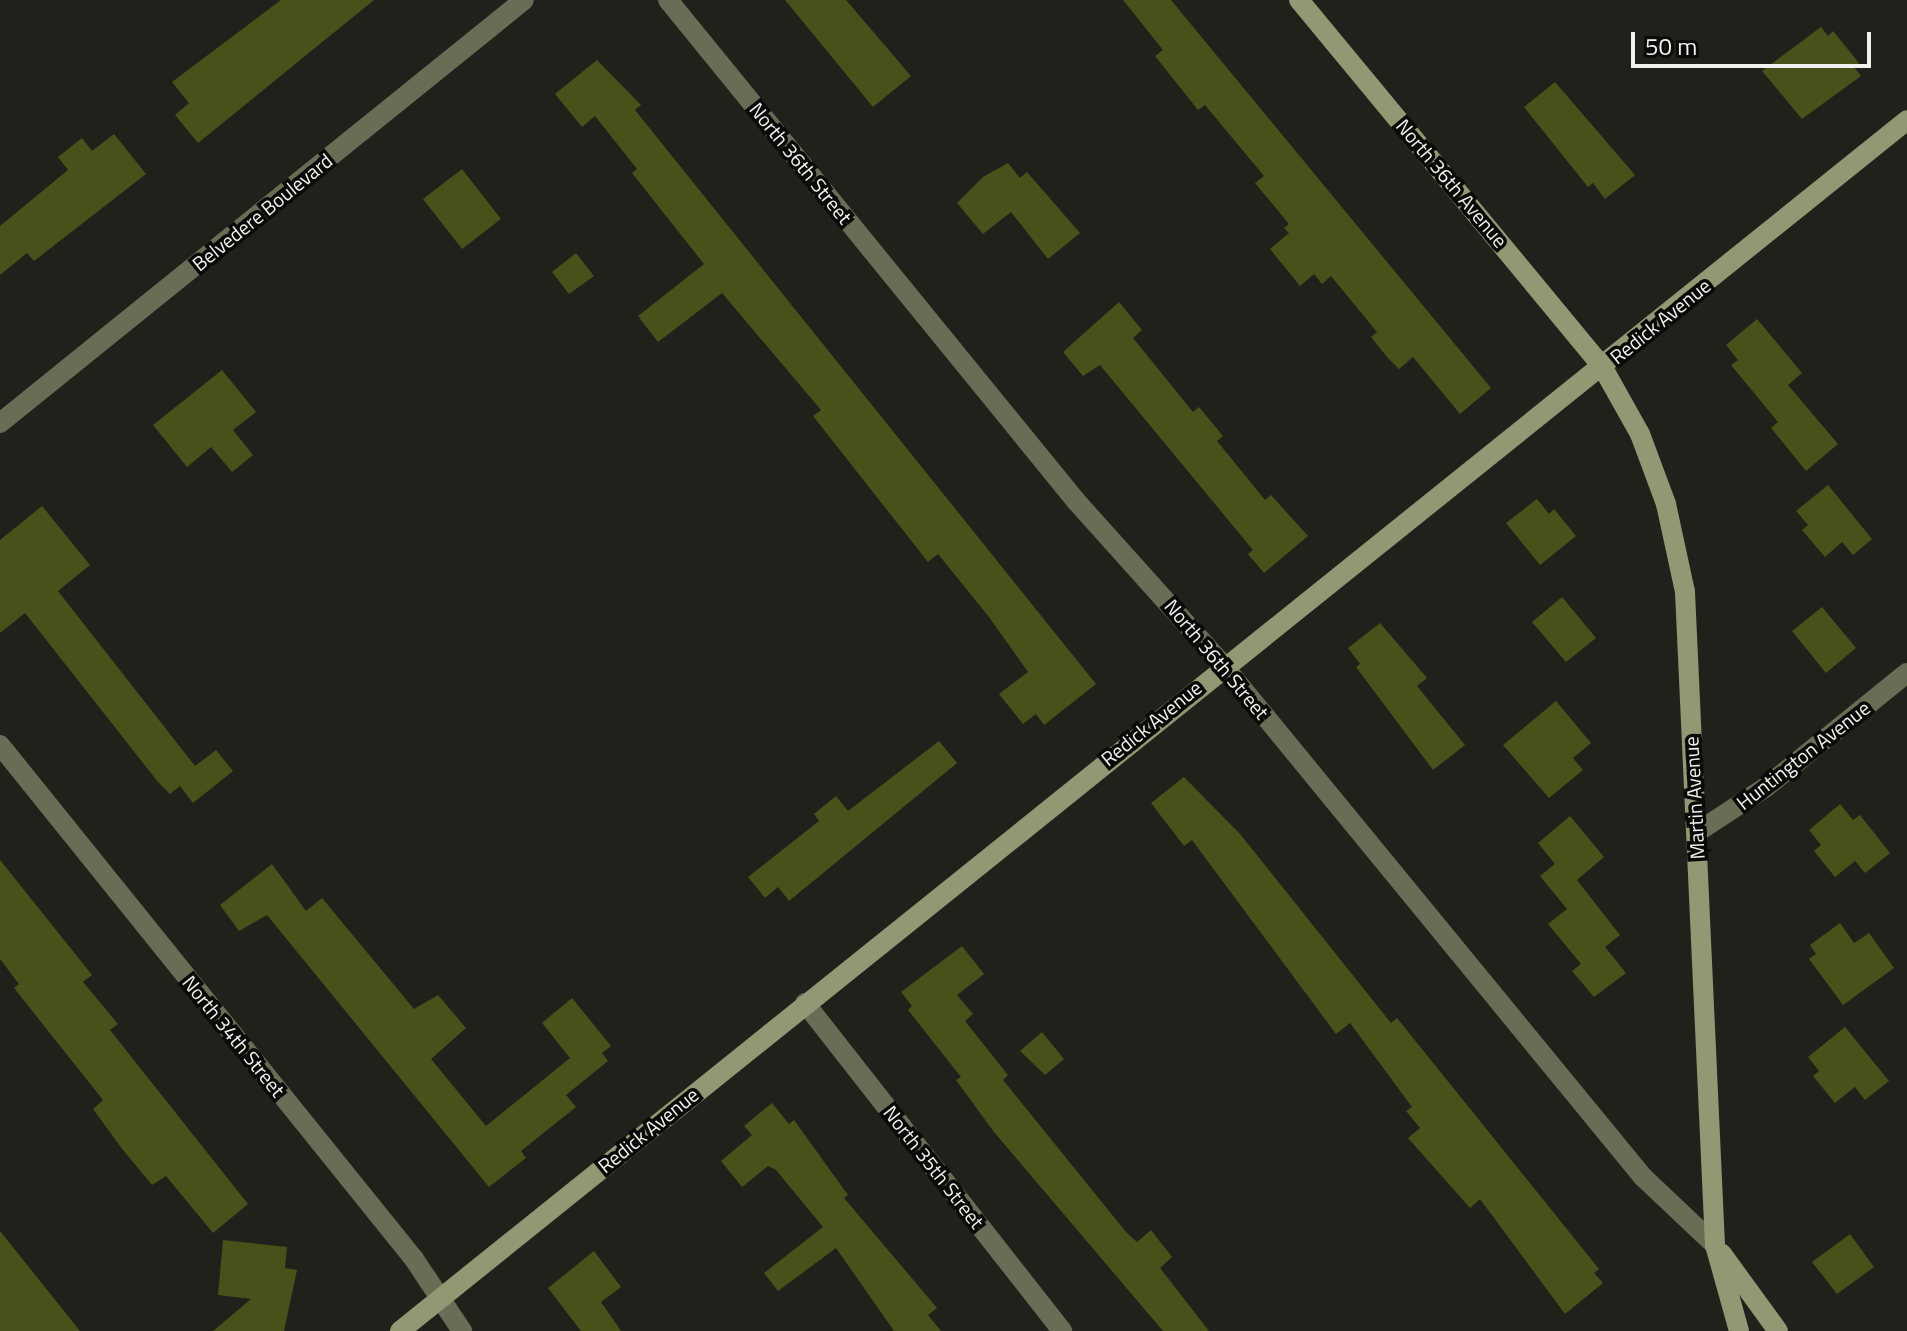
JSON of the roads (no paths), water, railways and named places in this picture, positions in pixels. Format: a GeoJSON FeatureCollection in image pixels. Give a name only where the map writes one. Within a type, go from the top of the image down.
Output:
{"type":"FeatureCollection","features":[{"type":"Feature","properties":{"kind":"street","name":"Belvedere Boulevard"},"geometry":{"type":"LineString","coordinates":[[0,423],[524,0]]}},
{"type":"Feature","properties":{"kind":"street","name":"North 36th Street"},"geometry":{"type":"LineString","coordinates":[[668,0],[1076,501],[1223,665],[1643,1177],[1715,1245]]}},
{"type":"Feature","properties":{"kind":"street","name":"North 36th Avenue"},"geometry":{"type":"LineString","coordinates":[[1299,0],[1603,368]]}},
{"type":"Feature","properties":{"kind":"street","name":"Redick Avenue"},"geometry":{"type":"LineString","coordinates":[[400,1331],[1223,665],[1603,368],[1907,120]]}},
{"type":"Feature","properties":{"kind":"street","name":"Martin Avenue"},"geometry":{"type":"LineString","coordinates":[[1603,368],[1640,434],[1679,553],[1696,833],[1715,1245]]}},
{"type":"Feature","properties":{"kind":"street","name":"Huntington Avenue"},"geometry":{"type":"LineString","coordinates":[[1696,833],[1766,787],[1907,673]]}},
{"type":"Feature","properties":{"kind":"street","name":"North 34th Street"},"geometry":{"type":"LineString","coordinates":[[0,745],[441,1298],[462,1331]]}},
{"type":"Feature","properties":{"kind":"street","name":"North 35th Street"},"geometry":{"type":"LineString","coordinates":[[805,1003],[1062,1331]]}},
{"type":"Feature","properties":{"kind":"street"},"geometry":{"type":"LineString","coordinates":[[1715,1245],[1739,1331]]}},
{"type":"Feature","properties":{"kind":"street"},"geometry":{"type":"LineString","coordinates":[[1715,1245],[1778,1331]]}}]}
